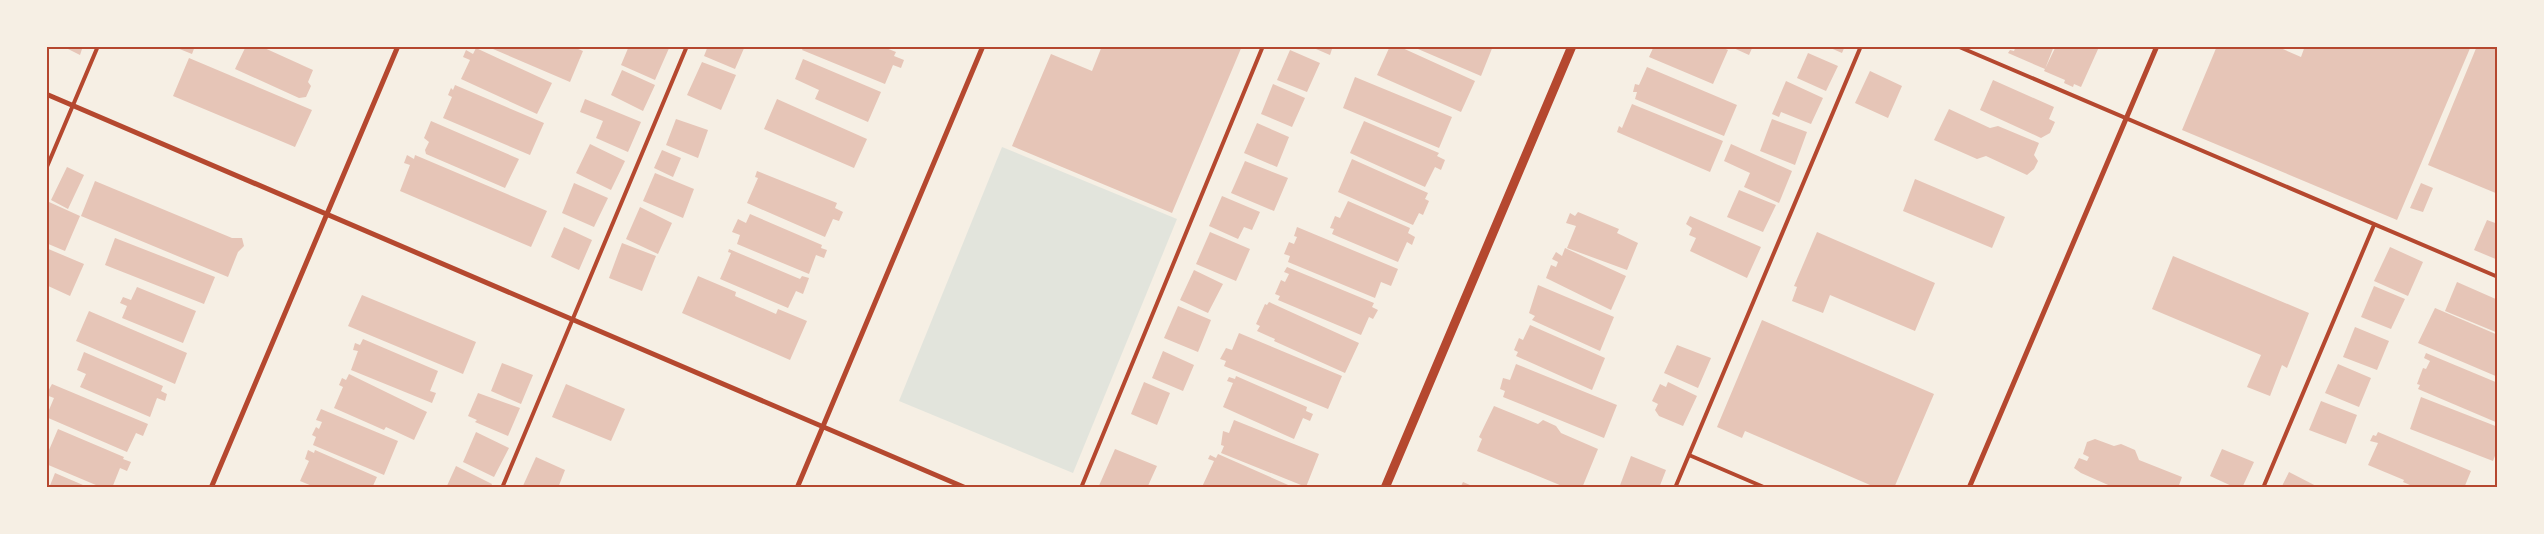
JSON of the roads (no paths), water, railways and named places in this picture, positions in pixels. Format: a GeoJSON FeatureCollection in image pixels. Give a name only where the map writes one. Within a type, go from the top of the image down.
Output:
{"type":"FeatureCollection","features":[{"type":"Feature","properties":{"kind":"street"},"geometry":{"type":"LineString","coordinates":[[211,488],[398,46]]}},
{"type":"Feature","properties":{"kind":"street"},"geometry":{"type":"LineString","coordinates":[[797,488],[983,46]]}},
{"type":"Feature","properties":{"kind":"street"},"geometry":{"type":"LineString","coordinates":[[1384,488],[1572,46]]}},
{"type":"Feature","properties":{"kind":"street"},"geometry":{"type":"LineString","coordinates":[[1969,488],[2157,46]]}},
{"type":"Feature","properties":{"kind":"street"},"geometry":{"type":"LineString","coordinates":[[46,94],[966,488]]}},
{"type":"Feature","properties":{"kind":"lane"},"geometry":{"type":"LineString","coordinates":[[46,169],[98,46]]}},
{"type":"Feature","properties":{"kind":"lane"},"geometry":{"type":"LineString","coordinates":[[502,488],[687,46]]}},
{"type":"Feature","properties":{"kind":"lane"},"geometry":{"type":"LineString","coordinates":[[1081,488],[1263,46]]}},
{"type":"Feature","properties":{"kind":"lane"},"geometry":{"type":"LineString","coordinates":[[1675,488],[1861,46]]}},
{"type":"Feature","properties":{"kind":"lane"},"geometry":{"type":"LineString","coordinates":[[1957,46],[2126,120],[2498,277]]}},
{"type":"Feature","properties":{"kind":"lane"},"geometry":{"type":"LineString","coordinates":[[2262,488],[2374,225]]}},
{"type":"Feature","properties":{"kind":"lane"},"geometry":{"type":"LineString","coordinates":[[1688,455],[1766,488]]}}]}
